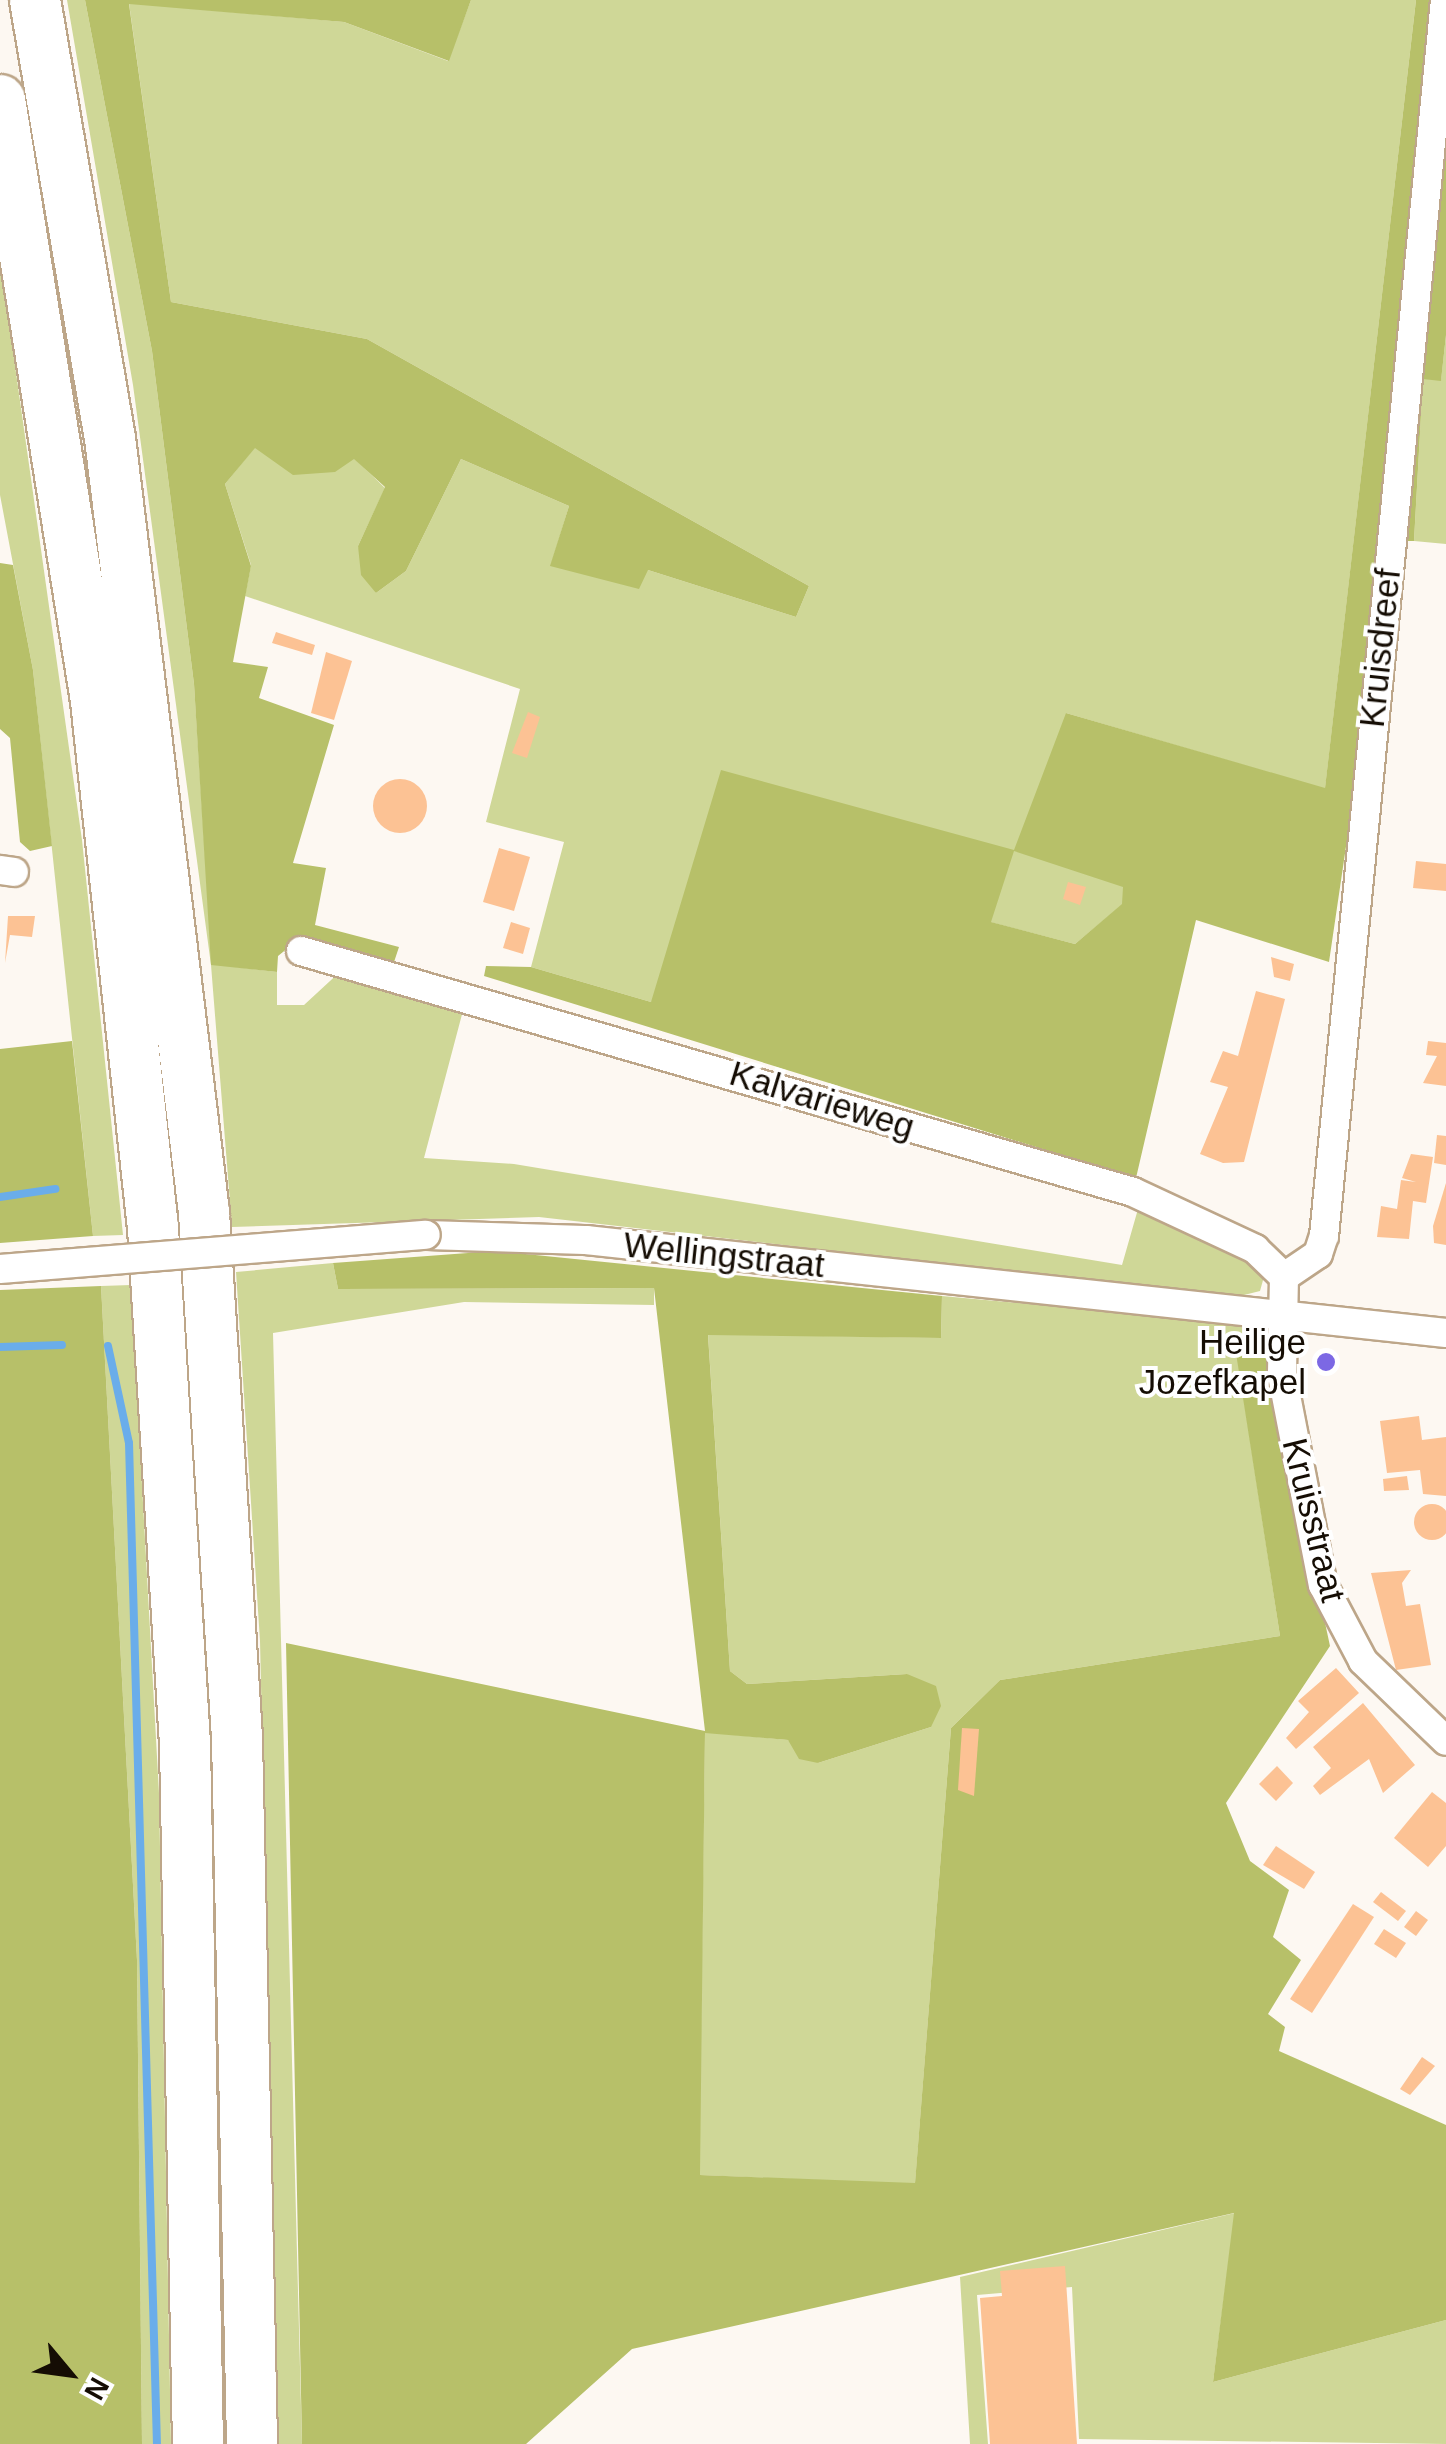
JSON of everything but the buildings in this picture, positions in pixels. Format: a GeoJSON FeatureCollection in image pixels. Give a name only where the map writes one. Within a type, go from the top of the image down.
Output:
{"type":"FeatureCollection","features":[{"type":"Feature","properties":{"kind":"highway"},"geometry":{"type":"LineString","coordinates":[[35,0],[115,476],[204,1213],[237,1738],[252,2444]]}},
{"type":"Feature","properties":{"kind":"highway"},"geometry":{"type":"LineString","coordinates":[[0,100],[96,701],[153,1228],[184,1744],[198,2444]]}},
{"type":"Feature","properties":{"kind":"street","name":"Kruisdreef"},"geometry":{"type":"LineString","coordinates":[[1284,1278],[1318,1254],[1324,1236],[1444,0]]}},
{"type":"Feature","properties":{"kind":"street","name":"Kalvarieweg"},"geometry":{"type":"LineString","coordinates":[[301,951],[1134,1192],[1228,1231],[1284,1278]]}},
{"type":"Feature","properties":{"kind":"street","name":"Wellingstraat"},"geometry":{"type":"LineString","coordinates":[[0,1270],[426,1235],[586,1240],[1281,1318],[1446,1332]]}},
{"type":"Feature","properties":{"kind":"street"},"geometry":{"type":"LineString","coordinates":[[1281,1318],[1284,1278]]}},
{"type":"Feature","properties":{"kind":"street","name":"Kruisstraat"},"geometry":{"type":"LineString","coordinates":[[1281,1318],[1282,1375],[1323,1585],[1363,1661],[1446,1742]]}},
{"type":"Feature","properties":{"kind":"green space"},"geometry":{"type":"Polygon","coordinates":[[[67,0],[85,0],[152,351],[194,684],[212,964],[277,972],[277,1005],[304,1005],[343,969],[465,1003],[424,1158],[514,1164],[1122,1265],[1140,1202],[1217,1235],[1265,1273],[1260,1291],[1236,1297],[539,1217],[232,1227],[211,965],[133,385],[67,0]]]}},
{"type":"Feature","properties":{"kind":"green space"},"geometry":{"type":"Polygon","coordinates":[[[85,0],[471,0],[449,61],[344,22],[129,4],[171,302],[367,339],[809,586],[796,617],[648,570],[639,589],[550,566],[569,506],[461,459],[406,571],[376,593],[361,575],[358,546],[385,487],[354,459],[335,472],[293,475],[255,448],[225,484],[251,566],[233,662],[268,667],[259,698],[334,725],[293,863],[326,868],[315,925],[399,947],[393,965],[299,939],[278,956],[277,972],[211,965],[194,684],[152,351],[85,0]]]}},
{"type":"Feature","properties":{"kind":"green space"},"geometry":{"type":"Polygon","coordinates":[[[471,0],[1416,0],[1325,789],[1066,713],[1123,886],[1123,904],[1075,944],[990,922],[1013,850],[651,1002],[531,967],[564,842],[486,822],[520,689],[245,596],[251,565],[225,484],[255,447],[354,458],[385,488],[358,546],[376,593],[406,571],[461,459],[569,506],[551,565],[648,570],[796,617],[809,586],[367,339],[171,302],[129,3],[344,22],[448,61],[471,0]]]}},
{"type":"Feature","properties":{"kind":"green space"},"geometry":{"type":"Polygon","coordinates":[[[1416,0],[1436,0],[1358,765],[1329,962],[1196,920],[1136,1178],[484,976],[486,966],[531,967],[651,1002],[721,770],[1014,850],[1066,713],[1325,788],[1416,0]],[[1014,851],[991,922],[1075,944],[1122,904],[1123,887],[1014,851]]]}},
{"type":"Feature","properties":{"kind":"green space"},"geometry":{"type":"Polygon","coordinates":[[[1446,73],[1446,335],[1441,381],[1423,379],[1414,541],[1399,541],[1446,73]]]}},
{"type":"Feature","properties":{"kind":"green space"},"geometry":{"type":"Polygon","coordinates":[[[0,259],[82,840],[123,1235],[93,1236],[33,670],[0,495],[0,259]]]}},
{"type":"Feature","properties":{"kind":"green space"},"geometry":{"type":"Polygon","coordinates":[[[1446,335],[1446,544],[1414,541],[1423,378],[1441,380],[1446,335]]]}},
{"type":"Feature","properties":{"kind":"green space"},"geometry":{"type":"Polygon","coordinates":[[[0,563],[13,565],[33,670],[52,846],[30,851],[20,842],[10,738],[0,729],[0,563]]]}},
{"type":"Feature","properties":{"kind":"green space"},"geometry":{"type":"Polygon","coordinates":[[[72,1041],[93,1236],[0,1243],[0,1049],[72,1041]]]}},
{"type":"Feature","properties":{"kind":"green space"},"geometry":{"type":"Polygon","coordinates":[[[495,1251],[942,1296],[941,1338],[708,1335],[730,1671],[747,1684],[907,1674],[936,1686],[941,1706],[931,1727],[818,1763],[799,1759],[788,1740],[705,1733],[700,2175],[915,2183],[951,1728],[1000,1680],[1280,1636],[1236,1353],[1268,1356],[1330,1646],[1226,1803],[1250,1861],[1289,1890],[1273,1937],[1301,1960],[1268,2014],[1285,2027],[1279,2051],[1446,2125],[1446,2320],[1213,2382],[1234,2213],[632,2349],[526,2444],[302,2444],[286,1643],[705,1731],[654,1288],[338,1289],[333,1263],[495,1251]]]}},
{"type":"Feature","properties":{"kind":"green space"},"geometry":{"type":"Polygon","coordinates":[[[333,1263],[338,1289],[654,1288],[654,1305],[464,1302],[273,1333],[302,2444],[278,2444],[260,1641],[236,1272],[333,1263]]]}},
{"type":"Feature","properties":{"kind":"green space"},"geometry":{"type":"Polygon","coordinates":[[[131,1285],[159,1793],[171,2444],[142,2444],[137,1960],[101,1286],[131,1285]]]}},
{"type":"Feature","properties":{"kind":"green space"},"geometry":{"type":"Polygon","coordinates":[[[101,1286],[137,1960],[142,2444],[0,2444],[0,1290],[101,1286]]]}},
{"type":"Feature","properties":{"kind":"green space"},"geometry":{"type":"Polygon","coordinates":[[[942,1296],[1234,1323],[1264,1339],[1268,1356],[1237,1354],[1280,1636],[1000,1680],[951,1728],[915,2184],[699,2175],[705,1732],[788,1740],[818,1763],[931,1727],[907,1674],[747,1684],[730,1671],[708,1334],[941,1338],[942,1296]]]}},
{"type":"Feature","properties":{"kind":"green space"},"geometry":{"type":"Polygon","coordinates":[[[1235,2213],[1213,2382],[1446,2320],[1446,2444],[1079,2439],[1072,2287],[977,2295],[988,2444],[970,2444],[960,2277],[1235,2213]]]}},
{"type":"Feature","properties":{"kind":"waterway"},"geometry":{"type":"LineString","coordinates":[[0,1197],[55,1189]]}},
{"type":"Feature","properties":{"kind":"waterway"},"geometry":{"type":"LineString","coordinates":[[0,1347],[62,1345]]}},
{"type":"Feature","properties":{"kind":"waterway"},"geometry":{"type":"LineString","coordinates":[[108,1346],[129,1443],[157,2444]]}},
{"type":"Feature","properties":{"kind":"place","name":"Heilige Jozefkapel"},"geometry":{"type":"Point","coordinates":[1326,1362]}}]}
